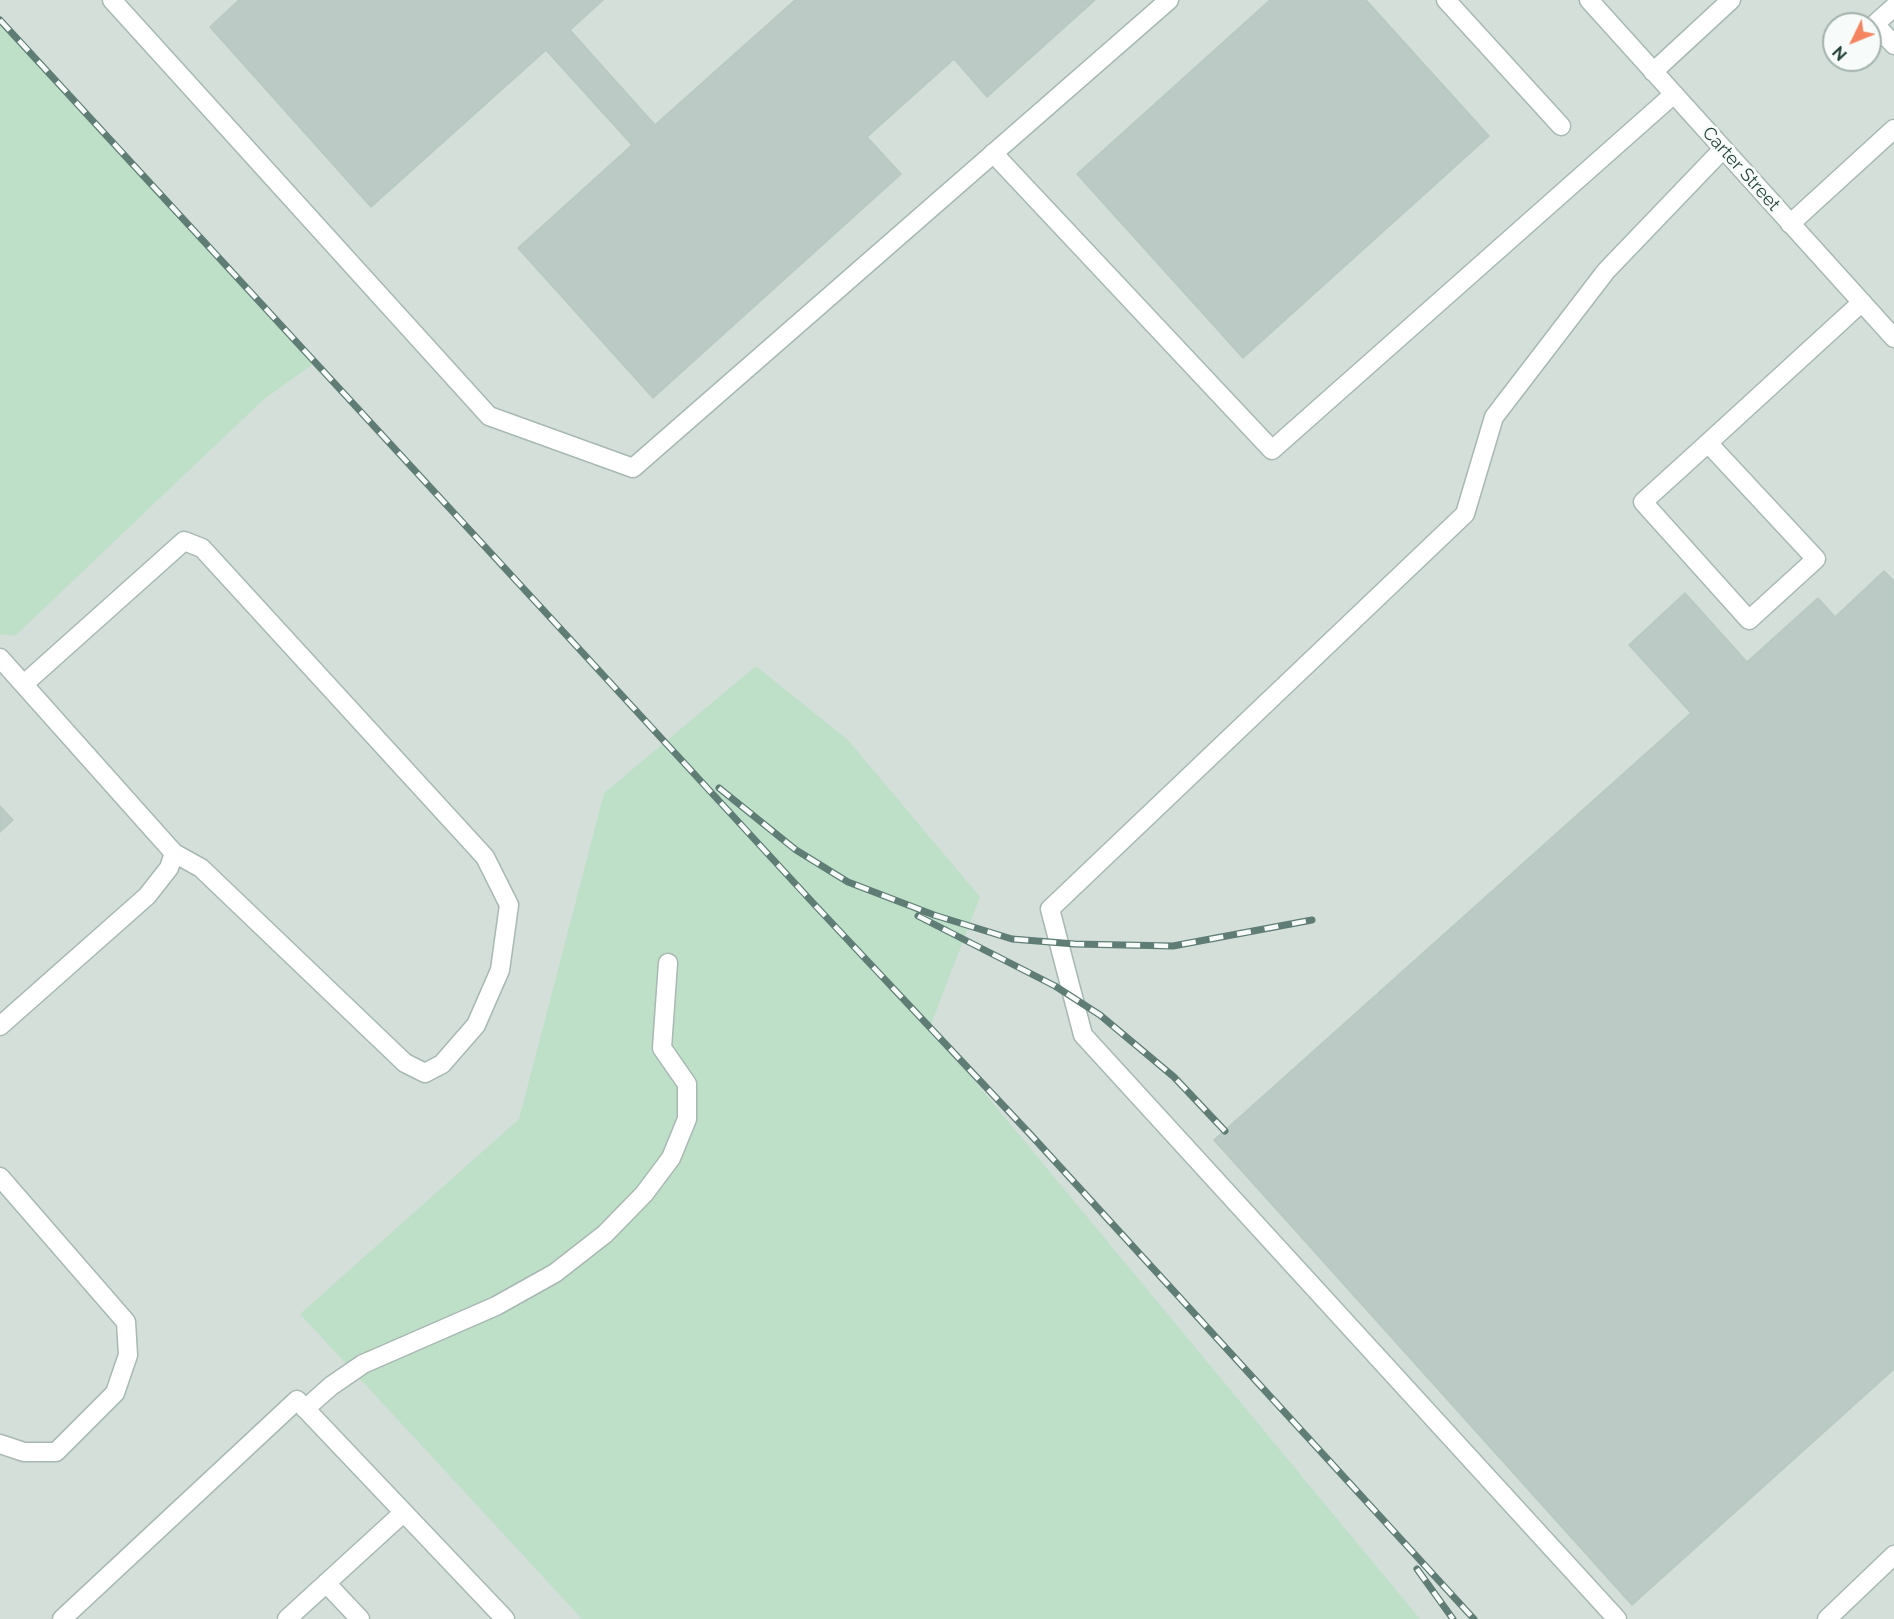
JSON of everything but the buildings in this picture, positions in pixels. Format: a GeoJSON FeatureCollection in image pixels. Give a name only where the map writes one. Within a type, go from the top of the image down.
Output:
{"type":"FeatureCollection","features":[{"type":"Feature","properties":{"kind":"street"},"geometry":{"type":"LineString","coordinates":[[112,0],[489,416],[633,468],[1169,0]]}},
{"type":"Feature","properties":{"kind":"street"},"geometry":{"type":"LineString","coordinates":[[1446,0],[1561,126]]}},
{"type":"Feature","properties":{"kind":"street","name":"Carter Street"},"geometry":{"type":"LineString","coordinates":[[1589,0],[1894,338]]}},
{"type":"Feature","properties":{"kind":"street"},"geometry":{"type":"LineString","coordinates":[[1653,72],[1731,0]]}},
{"type":"Feature","properties":{"kind":"street"},"geometry":{"type":"LineString","coordinates":[[1894,7],[1875,24],[1894,45]]}},
{"type":"Feature","properties":{"kind":"street"},"geometry":{"type":"LineString","coordinates":[[993,153],[1272,450],[1674,94]]}},
{"type":"Feature","properties":{"kind":"street"},"geometry":{"type":"LineString","coordinates":[[1790,224],[1894,129]]}},
{"type":"Feature","properties":{"kind":"street"},"geometry":{"type":"LineString","coordinates":[[1617,1619],[1083,1035],[1050,909],[1465,514],[1494,417],[1606,271],[1723,149]]}},
{"type":"Feature","properties":{"kind":"street"},"geometry":{"type":"LineString","coordinates":[[1708,443],[1816,559],[1749,620],[1643,502],[1862,302]]}},
{"type":"Feature","properties":{"kind":"street"},"geometry":{"type":"LineString","coordinates":[[0,658],[174,853],[201,868],[405,1063],[425,1073],[433,1069],[442,1064],[476,1025],[500,970],[509,905],[485,857],[202,548],[184,541],[24,684]]}},
{"type":"Feature","properties":{"kind":"street"},"geometry":{"type":"LineString","coordinates":[[0,1026],[147,896],[169,868],[174,853]]}},
{"type":"Feature","properties":{"kind":"street"},"geometry":{"type":"LineString","coordinates":[[305,1409],[331,1386],[363,1364],[496,1306],[555,1273],[605,1234],[644,1194],[671,1158],[687,1119],[687,1084],[662,1048],[668,963]]}},
{"type":"Feature","properties":{"kind":"street"},"geometry":{"type":"LineString","coordinates":[[0,1177],[126,1322],[128,1355],[115,1393],[56,1452],[24,1452],[0,1444]]}},
{"type":"Feature","properties":{"kind":"street"},"geometry":{"type":"LineString","coordinates":[[62,1619],[297,1400],[505,1619]]}},
{"type":"Feature","properties":{"kind":"street"},"geometry":{"type":"LineString","coordinates":[[287,1619],[403,1512]]}},
{"type":"Feature","properties":{"kind":"street"},"geometry":{"type":"LineString","coordinates":[[1827,1619],[1894,1555]]}},
{"type":"Feature","properties":{"kind":"street"},"geometry":{"type":"LineString","coordinates":[[326,1583],[360,1619]]}},
{"type":"Feature","properties":{"kind":"shaded area"},"geometry":{"type":"Polygon","coordinates":[[[0,0],[1894,0],[1894,1619],[0,1619],[0,0]]]}},
{"type":"Feature","properties":{"kind":"green space"},"geometry":{"type":"Polygon","coordinates":[[[0,20],[316,362],[263,400],[15,636],[0,634],[0,20]]]}},
{"type":"Feature","properties":{"kind":"green space"},"geometry":{"type":"Polygon","coordinates":[[[756,666],[848,740],[980,897],[930,1027],[1420,1619],[582,1619],[300,1314],[519,1119],[604,793],[756,666]]]}},
{"type":"Feature","properties":{"kind":"railway"},"geometry":{"type":"LineString","coordinates":[[0,20],[814,904],[1030,1134],[1474,1619]]}},
{"type":"Feature","properties":{"kind":"railway"},"geometry":{"type":"LineString","coordinates":[[719,788],[796,850],[848,882],[934,915],[1012,939],[1075,944],[1173,946],[1312,920]]}},
{"type":"Feature","properties":{"kind":"railway"},"geometry":{"type":"LineString","coordinates":[[918,916],[1055,986],[1100,1015],[1174,1077],[1225,1131]]}},
{"type":"Feature","properties":{"kind":"railway"},"geometry":{"type":"LineString","coordinates":[[1417,1569],[1453,1619]]}}]}
